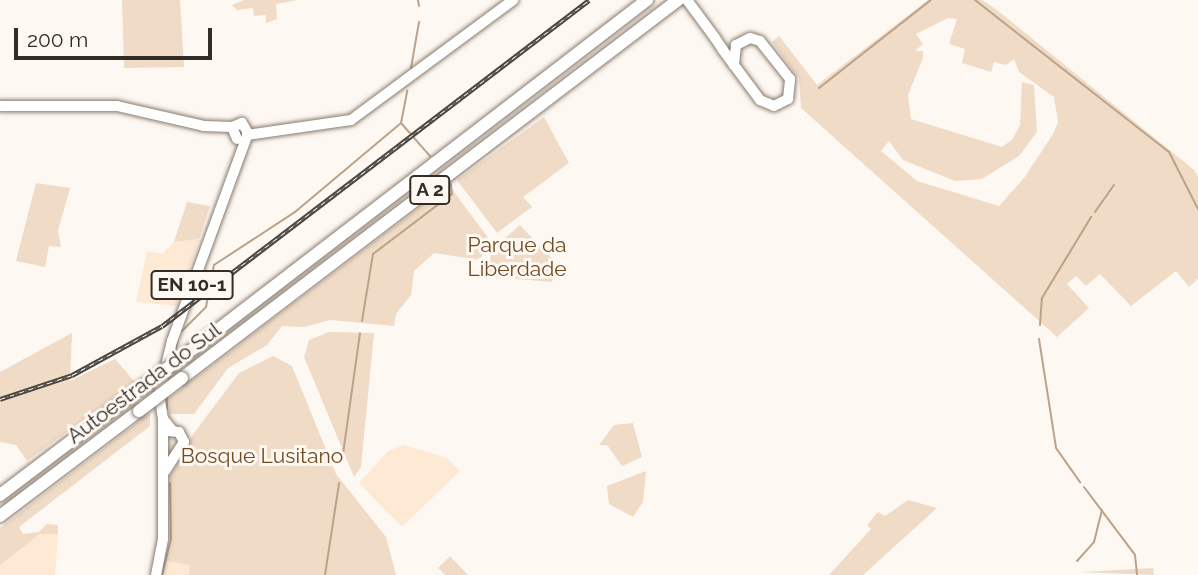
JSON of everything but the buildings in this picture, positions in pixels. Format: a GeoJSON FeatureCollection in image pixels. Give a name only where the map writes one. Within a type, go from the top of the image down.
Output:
{"type":"FeatureCollection","features":[{"type":"Feature","properties":{"kind":"highway","name":"Autoestrada do Sul"},"geometry":{"type":"LineString","coordinates":[[0,495],[647,0]]}},
{"type":"Feature","properties":{"kind":"highway","name":"Autoestrada do Sul"},"geometry":{"type":"LineString","coordinates":[[0,516],[678,0]]}},
{"type":"Feature","properties":{"kind":"main road"},"geometry":{"type":"LineString","coordinates":[[0,106],[117,106],[240,133],[351,120],[513,0]]}},
{"type":"Feature","properties":{"kind":"main road"},"geometry":{"type":"LineString","coordinates":[[687,0],[734,65],[764,104],[779,105],[788,99],[790,79],[764,44],[750,38],[740,42],[733,50],[734,65]]}},
{"type":"Feature","properties":{"kind":"main road"},"geometry":{"type":"LineString","coordinates":[[715,38],[740,42]]}},
{"type":"Feature","properties":{"kind":"main road","name":"EN 10-1"},"geometry":{"type":"LineString","coordinates":[[156,575],[163,539],[163,419],[159,394],[172,341],[237,153],[240,133]]}},
{"type":"Feature","properties":{"kind":"main road"},"geometry":{"type":"LineString","coordinates":[[162,478],[183,438],[163,419]]}},
{"type":"Feature","properties":{"kind":"main road"},"geometry":{"type":"LineString","coordinates":[[172,430],[162,442],[177,452]]}},
{"type":"Feature","properties":{"kind":"shaded area"},"geometry":{"type":"Polygon","coordinates":[[[199,239],[177,306],[136,302],[147,251],[162,254],[174,242],[199,239]]]}},
{"type":"Feature","properties":{"kind":"shaded area"},"geometry":{"type":"Polygon","coordinates":[[[404,445],[447,458],[460,471],[402,527],[359,483],[388,451],[404,445]]]}},
{"type":"Feature","properties":{"kind":"shaded area"},"geometry":{"type":"Polygon","coordinates":[[[40,534],[58,534],[55,575],[0,575],[0,565],[40,534]]]}},
{"type":"Feature","properties":{"kind":"shaded area"},"geometry":{"type":"Polygon","coordinates":[[[167,561],[191,565],[189,575],[164,575],[167,561]]]}},
{"type":"Feature","properties":{"kind":"green space"},"geometry":{"type":"Polygon","coordinates":[[[122,0],[180,0],[184,67],[124,68],[122,0]]]}},
{"type":"Feature","properties":{"kind":"green space"},"geometry":{"type":"Polygon","coordinates":[[[244,0],[298,0],[276,4],[277,19],[266,23],[266,15],[254,16],[253,8],[237,10],[232,5],[244,0]]]}},
{"type":"Feature","properties":{"kind":"green space"},"geometry":{"type":"Polygon","coordinates":[[[928,0],[982,0],[1193,169],[1198,176],[1198,279],[1189,287],[1176,271],[1131,306],[1100,274],[1086,286],[1076,276],[1067,284],[1089,308],[1057,337],[801,108],[799,79],[772,42],[779,36],[817,85],[928,0]],[[948,18],[916,34],[923,44],[915,51],[923,51],[923,58],[908,95],[911,119],[1002,147],[1012,140],[1020,125],[1022,82],[1034,85],[1037,132],[1019,156],[982,179],[955,181],[903,160],[889,141],[881,151],[917,181],[999,206],[1024,178],[1053,134],[1058,122],[1054,97],[1019,72],[1014,59],[1006,65],[994,62],[991,72],[962,63],[965,49],[949,44],[957,19],[948,18]]]}},
{"type":"Feature","properties":{"kind":"green space"},"geometry":{"type":"Polygon","coordinates":[[[544,117],[569,163],[523,197],[532,207],[497,233],[457,180],[544,117]]]}},
{"type":"Feature","properties":{"kind":"green space"},"geometry":{"type":"Polygon","coordinates":[[[36,183],[70,188],[58,231],[61,247],[49,246],[45,267],[16,261],[36,183]]]}},
{"type":"Feature","properties":{"kind":"green space"},"geometry":{"type":"Polygon","coordinates":[[[449,185],[489,239],[480,260],[434,253],[414,271],[411,295],[396,314],[394,326],[330,320],[304,327],[282,326],[267,345],[228,368],[194,414],[169,414],[168,399],[449,185]]]}},
{"type":"Feature","properties":{"kind":"green space"},"geometry":{"type":"Polygon","coordinates":[[[187,202],[210,206],[199,239],[174,242],[187,202]]]}},
{"type":"Feature","properties":{"kind":"green space","name":"Parque da Liberdade"},"geometry":{"type":"Polygon","coordinates":[[[520,225],[556,263],[552,282],[481,276],[496,246],[520,225]]]}},
{"type":"Feature","properties":{"kind":"green space"},"geometry":{"type":"Polygon","coordinates":[[[329,332],[374,333],[361,467],[354,477],[304,357],[309,340],[329,332]]]}},
{"type":"Feature","properties":{"kind":"green space"},"geometry":{"type":"Polygon","coordinates":[[[72,333],[70,381],[115,359],[135,382],[27,461],[16,445],[0,442],[0,372],[72,333]]]}},
{"type":"Feature","properties":{"kind":"green space","name":"Bosque Lusitano"},"geometry":{"type":"Polygon","coordinates":[[[273,356],[292,366],[336,474],[386,537],[396,575],[189,575],[190,565],[167,561],[172,539],[170,476],[194,433],[239,373],[273,356]]]}},
{"type":"Feature","properties":{"kind":"green space"},"geometry":{"type":"Polygon","coordinates":[[[150,413],[150,426],[19,527],[23,534],[39,532],[47,524],[58,525],[58,534],[40,534],[0,565],[0,528],[150,413]]]}},
{"type":"Feature","properties":{"kind":"green space"},"geometry":{"type":"Polygon","coordinates":[[[633,423],[642,457],[622,466],[607,445],[599,445],[614,425],[633,423]]]}},
{"type":"Feature","properties":{"kind":"green space"},"geometry":{"type":"Polygon","coordinates":[[[646,471],[643,502],[633,517],[609,504],[607,486],[646,471]]]}},
{"type":"Feature","properties":{"kind":"green space"},"geometry":{"type":"Polygon","coordinates":[[[908,500],[937,508],[863,575],[829,575],[871,529],[867,525],[878,512],[885,516],[908,500]]]}},
{"type":"Feature","properties":{"kind":"green space"},"geometry":{"type":"Polygon","coordinates":[[[450,556],[468,575],[445,575],[438,568],[450,556]]]}},
{"type":"Feature","properties":{"kind":"green space"},"geometry":{"type":"Polygon","coordinates":[[[1153,568],[1154,575],[1081,572],[1153,568]]]}},
{"type":"Feature","properties":{"kind":"waterway"},"geometry":{"type":"LineString","coordinates":[[418,0],[419,6]]}},
{"type":"Feature","properties":{"kind":"waterway"},"geometry":{"type":"LineString","coordinates":[[819,88],[931,0]]}},
{"type":"Feature","properties":{"kind":"waterway"},"geometry":{"type":"LineString","coordinates":[[975,0],[1169,152],[1198,209]]}},
{"type":"Feature","properties":{"kind":"waterway"},"geometry":{"type":"LineString","coordinates":[[411,68],[419,22]]}},
{"type":"Feature","properties":{"kind":"waterway"},"geometry":{"type":"LineString","coordinates":[[182,331],[206,307],[214,265],[295,212],[401,123],[407,91]]}},
{"type":"Feature","properties":{"kind":"waterway"},"geometry":{"type":"LineString","coordinates":[[401,123],[430,156]]}},
{"type":"Feature","properties":{"kind":"waterway"},"geometry":{"type":"LineString","coordinates":[[362,321],[373,254],[452,194],[451,184]]}},
{"type":"Feature","properties":{"kind":"waterway"},"geometry":{"type":"LineString","coordinates":[[1095,212],[1114,185]]}},
{"type":"Feature","properties":{"kind":"waterway"},"geometry":{"type":"LineString","coordinates":[[1040,325],[1042,298],[1091,217]]}},
{"type":"Feature","properties":{"kind":"waterway"},"geometry":{"type":"LineString","coordinates":[[343,454],[360,333]]}},
{"type":"Feature","properties":{"kind":"waterway"},"geometry":{"type":"LineString","coordinates":[[1039,339],[1056,448],[1080,482]]}},
{"type":"Feature","properties":{"kind":"waterway"},"geometry":{"type":"LineString","coordinates":[[175,354],[177,342]]}},
{"type":"Feature","properties":{"kind":"waterway"},"geometry":{"type":"LineString","coordinates":[[167,397],[167,409]]}},
{"type":"Feature","properties":{"kind":"waterway"},"geometry":{"type":"LineString","coordinates":[[162,575],[171,539],[170,483]]}},
{"type":"Feature","properties":{"kind":"waterway"},"geometry":{"type":"LineString","coordinates":[[325,575],[339,483]]}},
{"type":"Feature","properties":{"kind":"waterway"},"geometry":{"type":"LineString","coordinates":[[1084,487],[1135,555],[1137,575]]}},
{"type":"Feature","properties":{"kind":"waterway"},"geometry":{"type":"LineString","coordinates":[[1077,561],[1094,542],[1102,510]]}},
{"type":"Feature","properties":{"kind":"railway"},"geometry":{"type":"LineString","coordinates":[[0,399],[72,375],[162,326],[589,0]]}}]}
